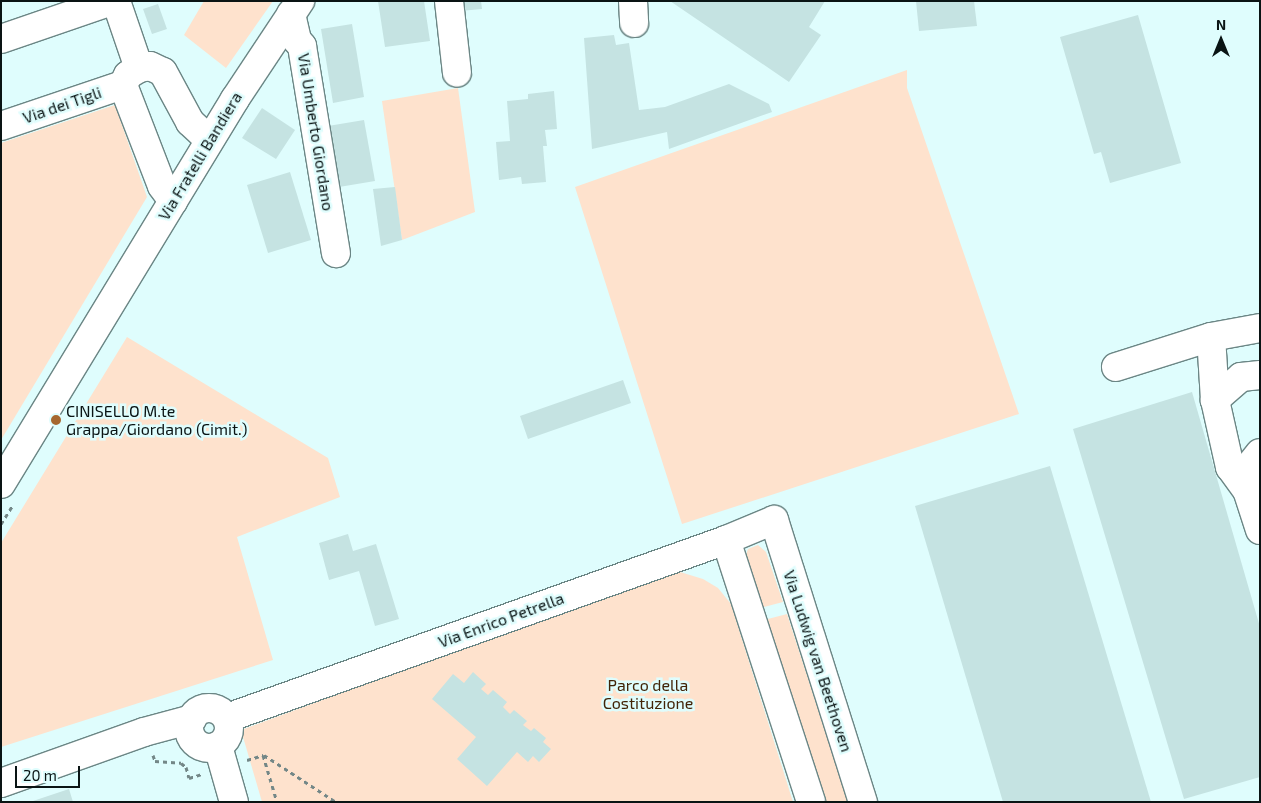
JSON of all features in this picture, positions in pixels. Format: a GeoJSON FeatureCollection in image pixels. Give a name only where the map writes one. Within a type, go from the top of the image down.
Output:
{"type":"FeatureCollection","features":[{"type":"Feature","properties":{"kind":"street"},"geometry":{"type":"LineString","coordinates":[[1,39],[112,1]]}},
{"type":"Feature","properties":{"kind":"street","name":"Via dei Tigli"},"geometry":{"type":"LineString","coordinates":[[116,1],[131,76],[162,186],[173,201]]}},
{"type":"Feature","properties":{"kind":"street"},"geometry":{"type":"LineString","coordinates":[[449,1],[457,73]]}},
{"type":"Feature","properties":{"kind":"street","name":"Via Fratelli Bandiera"},"geometry":{"type":"LineString","coordinates":[[1,484],[209,140],[295,8]]}},
{"type":"Feature","properties":{"kind":"street","name":"Via Umberto Giordano"},"geometry":{"type":"LineString","coordinates":[[295,8],[296,40],[302,46],[336,253]]}},
{"type":"Feature","properties":{"kind":"street","name":"Via dei Tigli"},"geometry":{"type":"LineString","coordinates":[[1,126],[131,76],[150,66],[163,72],[190,122],[209,140]]}},
{"type":"Feature","properties":{"kind":"street"},"geometry":{"type":"LineString","coordinates":[[1116,367],[1211,338],[1260,328]]}},
{"type":"Feature","properties":{"kind":"street"},"geometry":{"type":"LineString","coordinates":[[1211,338],[1215,400],[1230,467],[1246,490],[1260,530]]}},
{"type":"Feature","properties":{"kind":"street"},"geometry":{"type":"LineString","coordinates":[[1215,400],[1241,377],[1260,376]]}},
{"type":"Feature","properties":{"kind":"street"},"geometry":{"type":"LineString","coordinates":[[1246,490],[1251,464],[1260,452]]}},
{"type":"Feature","properties":{"kind":"street","name":"Via Enrico Petrella"},"geometry":{"type":"LineString","coordinates":[[201,736],[228,734],[229,726],[226,718],[726,540],[774,520]]}},
{"type":"Feature","properties":{"kind":"street","name":"Via Ludwig van Beethoven"},"geometry":{"type":"LineString","coordinates":[[774,520],[863,802]]}},
{"type":"Feature","properties":{"kind":"street"},"geometry":{"type":"LineString","coordinates":[[726,540],[811,802]]}},
{"type":"Feature","properties":{"kind":"street"},"geometry":{"type":"LineString","coordinates":[[1,783],[144,732],[201,736],[234,802]]}},
{"type":"Feature","properties":{"kind":"path"},"geometry":{"type":"LineString","coordinates":[[1,514],[5,517]]}},
{"type":"Feature","properties":{"kind":"path"},"geometry":{"type":"LineString","coordinates":[[263,754],[336,802]]}},
{"type":"Feature","properties":{"kind":"green space"},"geometry":{"type":"Polygon","coordinates":[[[204,1],[273,1],[226,68],[184,35],[204,1]]]}},
{"type":"Feature","properties":{"kind":"green space"},"geometry":{"type":"Polygon","coordinates":[[[907,70],[907,88],[1019,414],[682,524],[575,187],[907,70]]]}},
{"type":"Feature","properties":{"kind":"green space"},"geometry":{"type":"Polygon","coordinates":[[[458,88],[475,212],[402,240],[382,101],[458,88]]]}},
{"type":"Feature","properties":{"kind":"green space"},"geometry":{"type":"Polygon","coordinates":[[[115,105],[147,197],[1,440],[1,143],[115,105]]]}},
{"type":"Feature","properties":{"kind":"green space"},"geometry":{"type":"Polygon","coordinates":[[[127,337],[328,458],[340,497],[237,537],[273,660],[1,747],[1,543],[127,337]]]}},
{"type":"Feature","properties":{"kind":"green space"},"geometry":{"type":"Polygon","coordinates":[[[758,545],[766,552],[783,602],[760,608],[744,560],[748,549],[758,545]]]}},
{"type":"Feature","properties":{"kind":"green space","name":"Parco della Costituzione"},"geometry":{"type":"Polygon","coordinates":[[[680,572],[703,579],[718,588],[731,604],[793,802],[262,802],[241,730],[661,575],[680,572]]]}},
{"type":"Feature","properties":{"kind":"green space"},"geometry":{"type":"Polygon","coordinates":[[[787,614],[848,802],[825,802],[764,620],[787,614]]]}},
{"type":"Feature","properties":{"kind":"building"},"geometry":{"type":"Polygon","coordinates":[[[378,1],[424,1],[430,41],[385,47],[378,1]]]}},
{"type":"Feature","properties":{"kind":"building"},"geometry":{"type":"Polygon","coordinates":[[[459,1],[481,1],[482,9],[460,11],[459,1]]]}},
{"type":"Feature","properties":{"kind":"building"},"geometry":{"type":"Polygon","coordinates":[[[670,1],[825,1],[809,27],[821,35],[789,82],[670,1]]]}},
{"type":"Feature","properties":{"kind":"building"},"geometry":{"type":"Polygon","coordinates":[[[916,1],[974,1],[977,26],[919,31],[916,1]]]}},
{"type":"Feature","properties":{"kind":"building"},"geometry":{"type":"Polygon","coordinates":[[[158,4],[167,29],[152,34],[143,9],[158,4]]]}},
{"type":"Feature","properties":{"kind":"building"},"geometry":{"type":"Polygon","coordinates":[[[1138,15],[1181,163],[1110,183],[1101,152],[1094,154],[1060,37],[1138,15]]]}},
{"type":"Feature","properties":{"kind":"building"},"geometry":{"type":"Polygon","coordinates":[[[352,24],[364,97],[333,103],[321,29],[352,24]]]}},
{"type":"Feature","properties":{"kind":"building"},"geometry":{"type":"Polygon","coordinates":[[[614,35],[616,45],[629,43],[639,110],[665,107],[729,84],[769,104],[772,112],[669,149],[667,132],[592,149],[584,38],[614,35]]]}},
{"type":"Feature","properties":{"kind":"building"},"geometry":{"type":"Polygon","coordinates":[[[554,91],[557,129],[545,130],[547,146],[543,146],[546,182],[522,184],[521,177],[499,180],[496,142],[510,141],[507,101],[528,99],[528,94],[554,91]]]}},
{"type":"Feature","properties":{"kind":"building"},"geometry":{"type":"Polygon","coordinates":[[[262,108],[295,130],[276,159],[242,138],[262,108]]]}},
{"type":"Feature","properties":{"kind":"building"},"geometry":{"type":"Polygon","coordinates":[[[364,120],[375,181],[339,187],[328,126],[364,120]]]}},
{"type":"Feature","properties":{"kind":"building"},"geometry":{"type":"Polygon","coordinates":[[[290,172],[311,240],[268,253],[247,185],[290,172]]]}},
{"type":"Feature","properties":{"kind":"building"},"geometry":{"type":"Polygon","coordinates":[[[395,187],[402,240],[381,246],[373,189],[395,187]]]}},
{"type":"Feature","properties":{"kind":"building"},"geometry":{"type":"Polygon","coordinates":[[[623,380],[631,403],[528,439],[520,416],[623,380]]]}},
{"type":"Feature","properties":{"kind":"building"},"geometry":{"type":"Polygon","coordinates":[[[1192,392],[1260,627],[1260,777],[1184,799],[1073,429],[1192,392]]]}},
{"type":"Feature","properties":{"kind":"building"},"geometry":{"type":"Polygon","coordinates":[[[1050,466],[1151,802],[1003,802],[915,506],[1050,466]]]}},
{"type":"Feature","properties":{"kind":"building"},"geometry":{"type":"Polygon","coordinates":[[[348,534],[353,551],[376,544],[399,619],[375,626],[359,571],[329,580],[319,543],[348,534]]]}},
{"type":"Feature","properties":{"kind":"building"},"geometry":{"type":"Polygon","coordinates":[[[473,672],[486,684],[481,689],[488,695],[493,690],[507,702],[503,707],[510,714],[514,710],[527,721],[523,725],[531,731],[534,728],[546,738],[543,742],[551,749],[539,762],[533,756],[528,762],[517,752],[487,786],[457,759],[476,737],[432,699],[453,674],[464,683],[473,672]]]}},
{"type":"Feature","properties":{"kind":"building"},"geometry":{"type":"Polygon","coordinates":[[[69,789],[73,802],[33,802],[33,801],[69,789]]]}},
{"type":"Feature","properties":{"kind":"place","name":"CINISELLO M.te Grappa/Giordano (Cimit.)"},"geometry":{"type":"Point","coordinates":[56,420]}}]}
